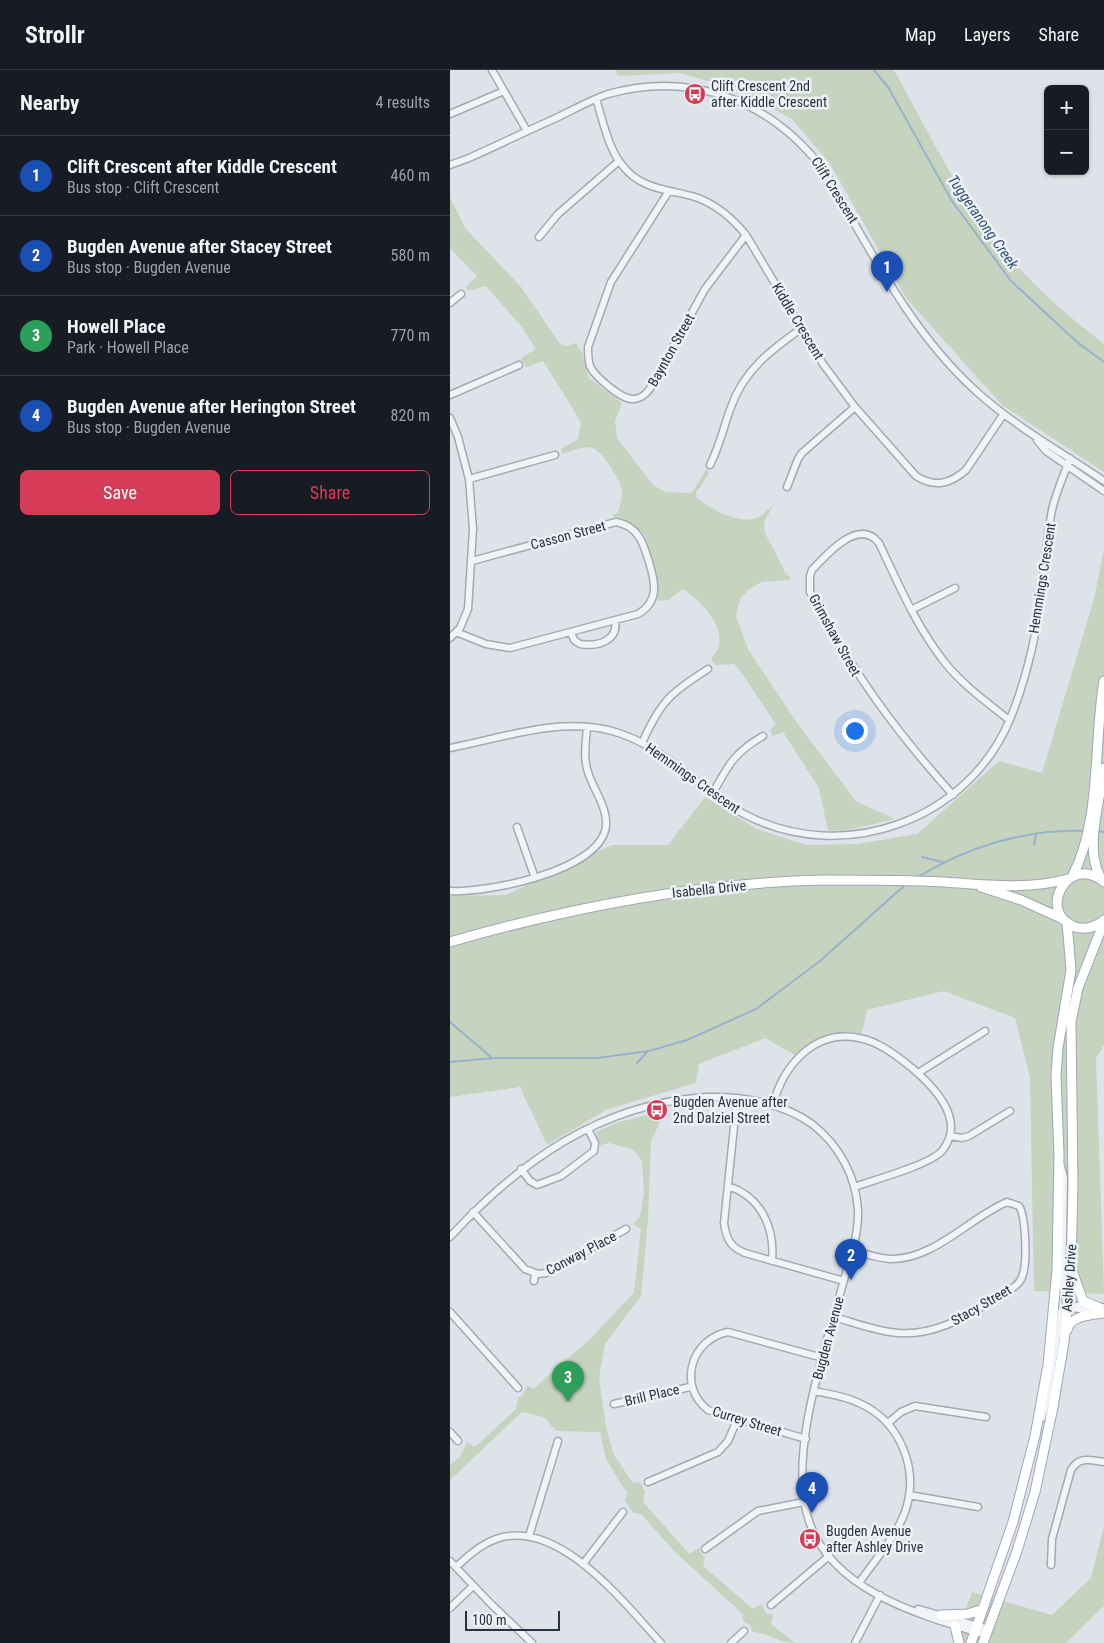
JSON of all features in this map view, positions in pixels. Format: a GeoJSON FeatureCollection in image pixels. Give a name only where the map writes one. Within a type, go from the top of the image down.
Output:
{"type":"FeatureCollection","features":[{"type":"Feature","properties":{"kind":"main road"},"geometry":{"type":"LineString","coordinates":[[1095,809],[1104,681]]}},
{"type":"Feature","properties":{"kind":"main road"},"geometry":{"type":"LineString","coordinates":[[1070,878],[1089,846],[1104,768]]}},
{"type":"Feature","properties":{"kind":"main road"},"geometry":{"type":"LineString","coordinates":[[1089,846],[1094,865],[1104,882]]}},
{"type":"Feature","properties":{"kind":"main road","name":"Isabella Drive"},"geometry":{"type":"LineString","coordinates":[[450,942],[538,918],[651,896],[762,884],[884,880],[973,885],[1037,886],[1088,874],[1104,882]]}},
{"type":"Feature","properties":{"kind":"main road","name":"Ashley Drive"},"geometry":{"type":"LineString","coordinates":[[971,1643],[1013,1522],[1035,1436],[1048,1365],[1057,1270],[1059,1155],[1056,1076],[1058,1048],[1071,970],[1065,920],[1059,911],[1057,899],[1061,887],[1070,878]]}},
{"type":"Feature","properties":{"kind":"main road","name":"Isabella Drive"},"geometry":{"type":"LineString","coordinates":[[973,885],[1021,900],[1076,927],[1088,928],[1104,921]]}},
{"type":"Feature","properties":{"kind":"main road","name":"Ashley Drive"},"geometry":{"type":"LineString","coordinates":[[986,1636],[1017,1550],[1035,1492],[1053,1407],[1064,1342],[1071,1268],[1073,1185],[1071,1022],[1078,988],[1104,921]]}},
{"type":"Feature","properties":{"kind":"main road"},"geometry":{"type":"LineString","coordinates":[[1071,1268],[1083,1301],[1102,1310]]}},
{"type":"Feature","properties":{"kind":"main road"},"geometry":{"type":"LineString","coordinates":[[1064,1342],[1068,1324],[1076,1318],[1102,1310]]}},
{"type":"Feature","properties":{"kind":"main road"},"geometry":{"type":"LineString","coordinates":[[941,1615],[968,1614],[983,1609]]}},
{"type":"Feature","properties":{"kind":"main road"},"geometry":{"type":"LineString","coordinates":[[956,1626],[959,1643]]}},
{"type":"Feature","properties":{"kind":"street"},"geometry":{"type":"LineString","coordinates":[[492,70],[527,131]]}},
{"type":"Feature","properties":{"kind":"street","name":"Clift Crescent"},"geometry":{"type":"LineString","coordinates":[[450,165],[470,158],[596,99],[641,88],[677,86],[701,88],[746,103],[786,128],[803,144],[825,172],[892,288],[922,333],[951,366],[1003,414],[1104,481]]}},
{"type":"Feature","properties":{"kind":"street"},"geometry":{"type":"LineString","coordinates":[[450,114],[504,91]]}},
{"type":"Feature","properties":{"kind":"street","name":"Kiddle Crescent"},"geometry":{"type":"LineString","coordinates":[[596,99],[619,161],[639,181],[711,204],[724,212],[746,235],[823,364],[856,407],[916,476],[924,481],[937,484],[950,482],[966,470],[1003,414]]}},
{"type":"Feature","properties":{"kind":"street"},"geometry":{"type":"LineString","coordinates":[[539,237],[558,214],[619,161]]}},
{"type":"Feature","properties":{"kind":"street","name":"Baynton Street"},"geometry":{"type":"LineString","coordinates":[[669,191],[611,282],[588,347],[588,356],[592,370],[624,397],[634,399],[641,397],[649,390],[705,289],[746,235]]}},
{"type":"Feature","properties":{"kind":"street"},"geometry":{"type":"LineString","coordinates":[[450,303],[461,294]]}},
{"type":"Feature","properties":{"kind":"street"},"geometry":{"type":"LineString","coordinates":[[710,465],[721,444],[730,408],[745,378],[760,359],[802,328]]}},
{"type":"Feature","properties":{"kind":"street"},"geometry":{"type":"LineString","coordinates":[[450,395],[519,365]]}},
{"type":"Feature","properties":{"kind":"street"},"geometry":{"type":"LineString","coordinates":[[788,487],[798,459],[802,454],[856,407]]}},
{"type":"Feature","properties":{"kind":"street"},"geometry":{"type":"LineString","coordinates":[[450,418],[462,451],[469,479],[473,516],[468,609],[456,632],[450,638]]}},
{"type":"Feature","properties":{"kind":"street","name":"Clift Crescent"},"geometry":{"type":"LineString","coordinates":[[1035,437],[1046,451],[1104,491]]}},
{"type":"Feature","properties":{"kind":"street"},"geometry":{"type":"LineString","coordinates":[[469,479],[555,455]]}},
{"type":"Feature","properties":{"kind":"street","name":"Hemmings Crescent"},"geometry":{"type":"LineString","coordinates":[[450,748],[538,730],[587,727],[622,734],[642,743],[671,760],[713,793],[746,815],[778,828],[821,836],[860,835],[912,820],[953,795],[985,762],[1009,720],[1036,626],[1053,506],[1070,458]]}},
{"type":"Feature","properties":{"kind":"street","name":"Casson Street"},"geometry":{"type":"LineString","coordinates":[[456,632],[486,644],[510,648],[645,610],[650,604],[655,591],[655,583],[642,542],[638,534],[624,523],[608,523],[472,561]]}},
{"type":"Feature","properties":{"kind":"street","name":"Grimshaw Street"},"geometry":{"type":"LineString","coordinates":[[953,795],[893,726],[858,677],[810,592],[810,576],[817,566],[849,537],[866,533],[872,536],[879,543],[924,635],[947,666],[1009,720]]}},
{"type":"Feature","properties":{"kind":"street"},"geometry":{"type":"LineString","coordinates":[[911,610],[955,588]]}},
{"type":"Feature","properties":{"kind":"street"},"geometry":{"type":"LineString","coordinates":[[571,632],[574,640],[580,644],[598,644],[613,636],[616,628],[615,620]]}},
{"type":"Feature","properties":{"kind":"street"},"geometry":{"type":"LineString","coordinates":[[642,743],[663,702],[672,693],[708,668]]}},
{"type":"Feature","properties":{"kind":"street"},"geometry":{"type":"LineString","coordinates":[[450,891],[486,890],[534,878],[569,863],[591,850],[604,834],[606,817],[587,770],[585,748],[587,727]]}},
{"type":"Feature","properties":{"kind":"street"},"geometry":{"type":"LineString","coordinates":[[713,793],[734,757],[746,746],[763,736]]}},
{"type":"Feature","properties":{"kind":"street"},"geometry":{"type":"LineString","coordinates":[[517,827],[534,878]]}},
{"type":"Feature","properties":{"kind":"street"},"geometry":{"type":"LineString","coordinates":[[918,1073],[985,1031]]}},
{"type":"Feature","properties":{"kind":"street"},"geometry":{"type":"LineString","coordinates":[[773,1105],[779,1083],[791,1064],[809,1049],[827,1040],[847,1036],[866,1040],[886,1050],[918,1073],[948,1111],[951,1123],[950,1136],[946,1144],[935,1157],[854,1187]]}},
{"type":"Feature","properties":{"kind":"street","name":"Bugden Avenue"},"geometry":{"type":"LineString","coordinates":[[450,1237],[473,1212],[521,1169],[554,1147],[588,1129],[635,1110],[690,1098],[737,1098],[773,1105],[799,1116],[828,1139],[846,1164],[854,1187],[858,1212],[852,1250],[814,1391],[806,1439],[802,1475],[804,1502],[816,1538],[829,1556],[859,1583],[929,1618],[956,1626],[976,1629],[986,1636]]}},
{"type":"Feature","properties":{"kind":"street"},"geometry":{"type":"LineString","coordinates":[[737,1098],[724,1223],[728,1241],[737,1250],[844,1281]]}},
{"type":"Feature","properties":{"kind":"street"},"geometry":{"type":"LineString","coordinates":[[950,1136],[962,1138],[969,1136],[1010,1111]]}},
{"type":"Feature","properties":{"kind":"street"},"geometry":{"type":"LineString","coordinates":[[521,1169],[530,1181],[537,1185],[561,1176],[594,1151],[595,1143],[588,1129]]}},
{"type":"Feature","properties":{"kind":"street"},"geometry":{"type":"LineString","coordinates":[[1059,1155],[1064,1178],[1062,1287],[1068,1307]]}},
{"type":"Feature","properties":{"kind":"street"},"geometry":{"type":"LineString","coordinates":[[728,1186],[747,1195],[763,1212],[771,1235],[772,1261]]}},
{"type":"Feature","properties":{"kind":"street","name":"Stacy Street"},"geometry":{"type":"LineString","coordinates":[[834,1317],[891,1332],[908,1333],[933,1329],[957,1321],[1020,1281],[1024,1268],[1024,1216],[1019,1206],[1007,1202],[929,1248],[904,1258],[879,1258],[852,1250]]}},
{"type":"Feature","properties":{"kind":"street","name":"Conway Place"},"geometry":{"type":"LineString","coordinates":[[473,1212],[522,1267],[535,1274],[546,1273],[626,1229]]}},
{"type":"Feature","properties":{"kind":"street","name":"Conway Place"},"geometry":{"type":"LineString","coordinates":[[534,1281],[535,1274]]}},
{"type":"Feature","properties":{"kind":"street"},"geometry":{"type":"LineString","coordinates":[[1035,1436],[1046,1405],[1061,1311],[1068,1307],[1102,1310]]}},
{"type":"Feature","properties":{"kind":"street"},"geometry":{"type":"LineString","coordinates":[[450,1312],[518,1388]]}},
{"type":"Feature","properties":{"kind":"street"},"geometry":{"type":"LineString","coordinates":[[690,1387],[690,1374],[696,1359],[705,1345],[720,1334],[736,1334],[823,1358]]}},
{"type":"Feature","properties":{"kind":"street","name":"Brill Place"},"geometry":{"type":"LineString","coordinates":[[614,1404],[690,1387]]}},
{"type":"Feature","properties":{"kind":"street","name":"Currey Street"},"geometry":{"type":"LineString","coordinates":[[690,1387],[697,1401],[708,1410],[806,1439]]}},
{"type":"Feature","properties":{"kind":"street"},"geometry":{"type":"LineString","coordinates":[[814,1391],[857,1402],[870,1409],[888,1423],[898,1438],[906,1456],[909,1470],[909,1495],[904,1513],[896,1529],[859,1583]]}},
{"type":"Feature","properties":{"kind":"street"},"geometry":{"type":"LineString","coordinates":[[888,1423],[901,1412],[915,1406],[986,1417]]}},
{"type":"Feature","properties":{"kind":"street"},"geometry":{"type":"LineString","coordinates":[[648,1482],[718,1452],[728,1441],[737,1420]]}},
{"type":"Feature","properties":{"kind":"street"},"geometry":{"type":"LineString","coordinates":[[450,1432],[458,1441]]}},
{"type":"Feature","properties":{"kind":"street"},"geometry":{"type":"LineString","coordinates":[[529,1536],[558,1441]]}},
{"type":"Feature","properties":{"kind":"street"},"geometry":{"type":"LineString","coordinates":[[1051,1565],[1052,1539],[1071,1470],[1078,1460],[1085,1459],[1104,1462]]}},
{"type":"Feature","properties":{"kind":"street"},"geometry":{"type":"LineString","coordinates":[[909,1495],[978,1507]]}},
{"type":"Feature","properties":{"kind":"street"},"geometry":{"type":"LineString","coordinates":[[705,1549],[758,1511],[804,1502]]}},
{"type":"Feature","properties":{"kind":"street"},"geometry":{"type":"LineString","coordinates":[[583,1564],[623,1512]]}},
{"type":"Feature","properties":{"kind":"street"},"geometry":{"type":"LineString","coordinates":[[456,1567],[481,1546],[494,1540],[515,1536],[529,1536],[554,1545],[583,1564],[609,1586],[661,1643]]}},
{"type":"Feature","properties":{"kind":"street"},"geometry":{"type":"LineString","coordinates":[[771,1605],[829,1556]]}},
{"type":"Feature","properties":{"kind":"street"},"geometry":{"type":"LineString","coordinates":[[450,1561],[532,1643]]}},
{"type":"Feature","properties":{"kind":"street"},"geometry":{"type":"LineString","coordinates":[[450,1608],[473,1586]]}},
{"type":"Feature","properties":{"kind":"street"},"geometry":{"type":"LineString","coordinates":[[855,1643],[880,1595]]}},
{"type":"Feature","properties":{"kind":"street"},"geometry":{"type":"LineString","coordinates":[[909,1608],[941,1615],[976,1629]]}},
{"type":"Feature","properties":{"kind":"street"},"geometry":{"type":"LineString","coordinates":[[731,1643],[744,1631]]}},
{"type":"Feature","properties":{"kind":"green space"},"geometry":{"type":"Polygon","coordinates":[[[615,70],[894,70],[955,180],[997,242],[1047,296],[1104,344],[1104,472],[1002,405],[906,298],[829,162],[791,118],[729,87],[680,73],[618,76],[615,70]]]}},
{"type":"Feature","properties":{"kind":"green space"},"geometry":{"type":"Polygon","coordinates":[[[450,197],[465,228],[521,287],[560,344],[566,346],[576,343],[582,353],[589,378],[622,403],[615,421],[617,438],[653,485],[666,492],[692,493],[707,468],[709,474],[696,493],[697,498],[710,507],[735,518],[751,519],[761,516],[774,504],[764,522],[765,533],[790,580],[762,582],[748,590],[740,599],[736,616],[748,649],[800,727],[856,801],[895,819],[853,829],[828,831],[819,788],[783,732],[773,736],[770,731],[775,723],[734,664],[715,665],[711,659],[719,646],[720,638],[718,629],[709,613],[683,589],[668,600],[655,601],[658,581],[644,534],[630,522],[612,516],[618,512],[622,491],[613,471],[599,452],[589,447],[579,448],[563,454],[561,449],[578,439],[581,422],[543,361],[526,367],[521,358],[536,349],[520,325],[486,286],[468,291],[466,287],[477,276],[450,248],[450,197]]]}},
{"type":"Feature","properties":{"kind":"green space"},"geometry":{"type":"Polygon","coordinates":[[[1104,549],[1104,1045],[1096,1058],[1104,1294],[1034,1291],[1030,1077],[1015,1018],[944,991],[867,1010],[861,1037],[826,1040],[811,1045],[795,1055],[765,1038],[699,1064],[696,1083],[608,1109],[547,1145],[520,1087],[450,1097],[450,896],[506,895],[612,845],[668,845],[705,797],[757,829],[806,845],[857,844],[917,834],[999,761],[1042,773],[1094,599],[1104,549]]]}},
{"type":"Feature","properties":{"kind":"green space"},"geometry":{"type":"Polygon","coordinates":[[[666,1110],[651,1141],[648,1219],[641,1296],[605,1344],[599,1378],[606,1427],[614,1455],[633,1483],[640,1482],[645,1492],[643,1502],[689,1554],[699,1548],[705,1557],[703,1566],[753,1609],[762,1604],[766,1614],[773,1614],[771,1624],[795,1643],[789,1643],[753,1632],[750,1625],[743,1621],[743,1614],[675,1552],[641,1514],[633,1513],[625,1501],[627,1493],[606,1459],[600,1432],[556,1431],[545,1418],[522,1412],[450,1480],[450,1465],[460,1457],[467,1442],[475,1447],[516,1409],[518,1397],[523,1395],[527,1385],[533,1389],[589,1340],[634,1293],[641,1229],[634,1225],[634,1222],[640,1217],[644,1192],[642,1161],[634,1150],[609,1143],[600,1145],[596,1132],[619,1122],[666,1110]]]}},
{"type":"Feature","properties":{"kind":"green space"},"geometry":{"type":"Polygon","coordinates":[[[1104,1526],[1104,1606],[1066,1643],[953,1643],[972,1592],[1052,1615],[1091,1578],[1104,1526]]]}},
{"type":"Feature","properties":{"kind":"waterway","name":"Tuggeranong Creek"},"geometry":{"type":"LineString","coordinates":[[874,70],[888,87],[952,201],[1011,281],[1077,342],[1104,362]]}},
{"type":"Feature","properties":{"kind":"waterway"},"geometry":{"type":"LineString","coordinates":[[918,877],[956,857],[997,842],[1040,833],[1084,831]]}},
{"type":"Feature","properties":{"kind":"waterway"},"geometry":{"type":"LineString","coordinates":[[1096,831],[1104,832]]}},
{"type":"Feature","properties":{"kind":"waterway"},"geometry":{"type":"LineString","coordinates":[[1034,845],[1036,835]]}},
{"type":"Feature","properties":{"kind":"waterway"},"geometry":{"type":"LineString","coordinates":[[922,857],[942,862]]}},
{"type":"Feature","properties":{"kind":"waterway"},"geometry":{"type":"LineString","coordinates":[[450,1062],[494,1058],[597,1058],[649,1051],[687,1040],[756,1009],[820,961],[905,885]]}},
{"type":"Feature","properties":{"kind":"waterway"},"geometry":{"type":"LineString","coordinates":[[450,1022],[492,1058]]}},
{"type":"Feature","properties":{"kind":"waterway"},"geometry":{"type":"LineString","coordinates":[[637,1063],[647,1052]]}},
{"type":"Feature","properties":{"kind":"place","name":"Clift Crescent 2nd after Kiddle Crescent"},"geometry":{"type":"Point","coordinates":[695,94]}},
{"type":"Feature","properties":{"kind":"place","name":"Clift Crescent after Kiddle Crescent"},"geometry":{"type":"Point","coordinates":[887,292]}},
{"type":"Feature","properties":{"kind":"place","name":"Bugden Avenue after 2nd Dalziel Street"},"geometry":{"type":"Point","coordinates":[657,1110]}},
{"type":"Feature","properties":{"kind":"place","name":"Bugden Avenue after Stacey Street"},"geometry":{"type":"Point","coordinates":[851,1280]}},
{"type":"Feature","properties":{"kind":"place","name":"Howell Place"},"geometry":{"type":"Point","coordinates":[568,1402]}},
{"type":"Feature","properties":{"kind":"place","name":"Bugden Avenue after Herington Street"},"geometry":{"type":"Point","coordinates":[812,1513]}},
{"type":"Feature","properties":{"kind":"place","name":"Bugden Avenue after Ashley Drive"},"geometry":{"type":"Point","coordinates":[810,1539]}}]}
